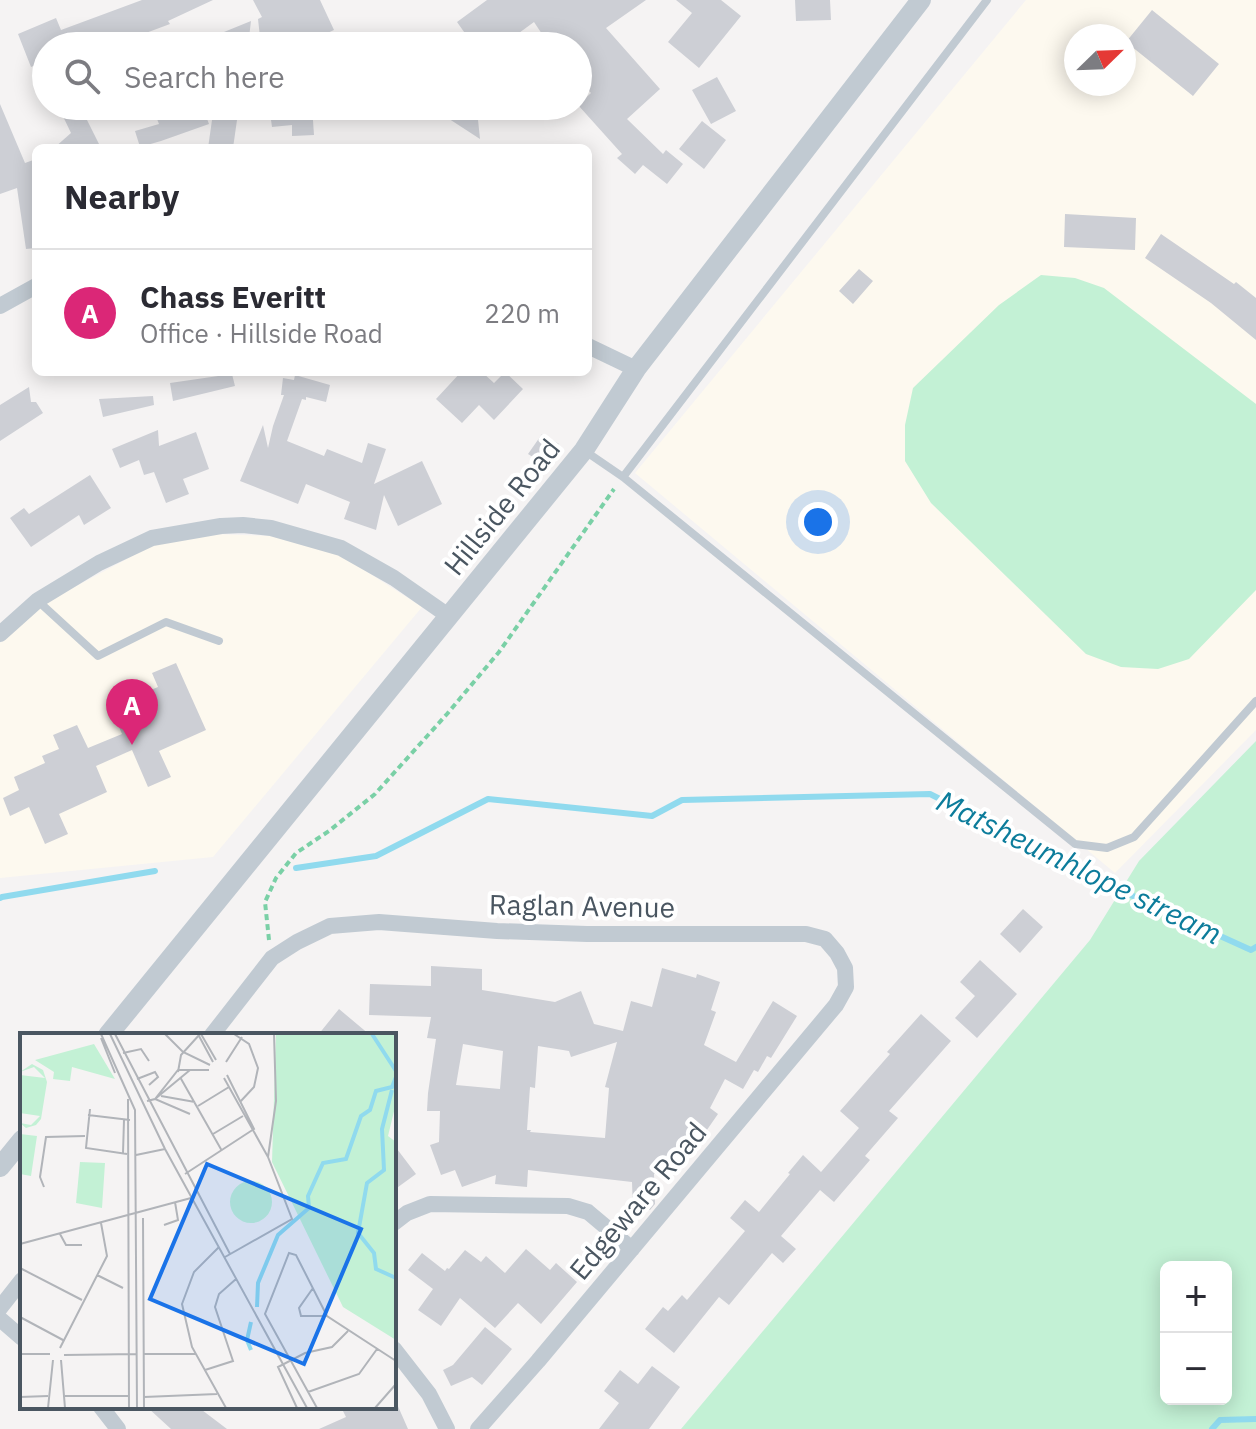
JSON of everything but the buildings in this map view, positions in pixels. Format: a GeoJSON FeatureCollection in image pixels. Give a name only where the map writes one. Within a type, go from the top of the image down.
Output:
{"type":"FeatureCollection","features":[{"type":"Feature","properties":{"kind":"street","name":"Hillside Road"},"geometry":{"type":"LineString","coordinates":[[110,1033],[584,450],[636,369],[921,0]]}},
{"type":"Feature","properties":{"kind":"street"},"geometry":{"type":"LineString","coordinates":[[0,306],[32,288]]}},
{"type":"Feature","properties":{"kind":"street"},"geometry":{"type":"LineString","coordinates":[[592,348],[636,369]]}},
{"type":"Feature","properties":{"kind":"street"},"geometry":{"type":"LineString","coordinates":[[0,634],[38,600],[99,563],[152,538],[243,525],[271,528],[341,548],[394,578],[450,617]]}},
{"type":"Feature","properties":{"kind":"street","name":"Raglan Avenue"},"geometry":{"type":"LineString","coordinates":[[272,958],[330,926],[379,922],[587,934],[806,934],[825,939],[845,968],[846,987],[836,1005]]}},
{"type":"Feature","properties":{"kind":"street"},"geometry":{"type":"LineString","coordinates":[[214,1033],[272,958]]}},
{"type":"Feature","properties":{"kind":"street","name":"Edgeware Road"},"geometry":{"type":"LineString","coordinates":[[478,1429],[836,1005]]}},
{"type":"Feature","properties":{"kind":"street"},"geometry":{"type":"LineString","coordinates":[[0,1167],[20,1142]]}},
{"type":"Feature","properties":{"kind":"street"},"geometry":{"type":"LineString","coordinates":[[396,1221],[407,1213],[430,1204],[568,1206],[588,1212],[632,1249]]}},
{"type":"Feature","properties":{"kind":"street"},"geometry":{"type":"LineString","coordinates":[[0,1308],[20,1283]]}},
{"type":"Feature","properties":{"kind":"street"},"geometry":{"type":"LineString","coordinates":[[0,1319],[20,1336]]}},
{"type":"Feature","properties":{"kind":"street"},"geometry":{"type":"LineString","coordinates":[[396,1352],[429,1394],[447,1429]]}},
{"type":"Feature","properties":{"kind":"street"},"geometry":{"type":"LineString","coordinates":[[103,1409],[118,1429]]}},
{"type":"Feature","properties":{"kind":"lane"},"geometry":{"type":"LineString","coordinates":[[623,477],[987,0]]}},
{"type":"Feature","properties":{"kind":"lane"},"geometry":{"type":"LineString","coordinates":[[584,450],[623,477],[1075,844],[1107,848],[1134,837],[1256,701]]}},
{"type":"Feature","properties":{"kind":"lane"},"geometry":{"type":"LineString","coordinates":[[38,600],[98,656],[166,622],[219,641]]}},
{"type":"Feature","properties":{"kind":"path"},"geometry":{"type":"LineString","coordinates":[[272,958],[265,902],[276,878],[296,853],[375,794],[447,714],[499,652],[623,477]]}},
{"type":"Feature","properties":{"kind":"shaded area"},"geometry":{"type":"Polygon","coordinates":[[[1026,0],[1256,0],[1256,730],[1115,873],[635,473],[1026,0]]]}},
{"type":"Feature","properties":{"kind":"shaded area"},"geometry":{"type":"Polygon","coordinates":[[[210,534],[271,536],[342,556],[422,607],[213,857],[0,878],[0,643],[41,605],[155,544],[210,534]]]}},
{"type":"Feature","properties":{"kind":"green space"},"geometry":{"type":"Polygon","coordinates":[[[1041,275],[1075,278],[1104,288],[1256,404],[1256,590],[1189,659],[1158,669],[1121,667],[1086,654],[931,503],[905,461],[905,425],[913,388],[999,305],[1041,275]]]}},
{"type":"Feature","properties":{"kind":"green space"},"geometry":{"type":"Polygon","coordinates":[[[1256,741],[1256,1429],[681,1429],[1090,940],[1139,861],[1256,741]]]}},
{"type":"Feature","properties":{"kind":"waterway","name":"Matsheumhlope stream"},"geometry":{"type":"LineString","coordinates":[[296,868],[376,856],[488,799],[652,816],[682,800],[930,794],[1143,901],[1251,950],[1256,947]]}},
{"type":"Feature","properties":{"kind":"waterway"},"geometry":{"type":"LineString","coordinates":[[0,898],[155,871]]}},
{"type":"Feature","properties":{"kind":"waterway"},"geometry":{"type":"LineString","coordinates":[[1212,1429],[1220,1420],[1256,1419]]}},
{"type":"Feature","properties":{"kind":"place","name":"Chass Everitt"},"geometry":{"type":"Point","coordinates":[132,745]}}]}
